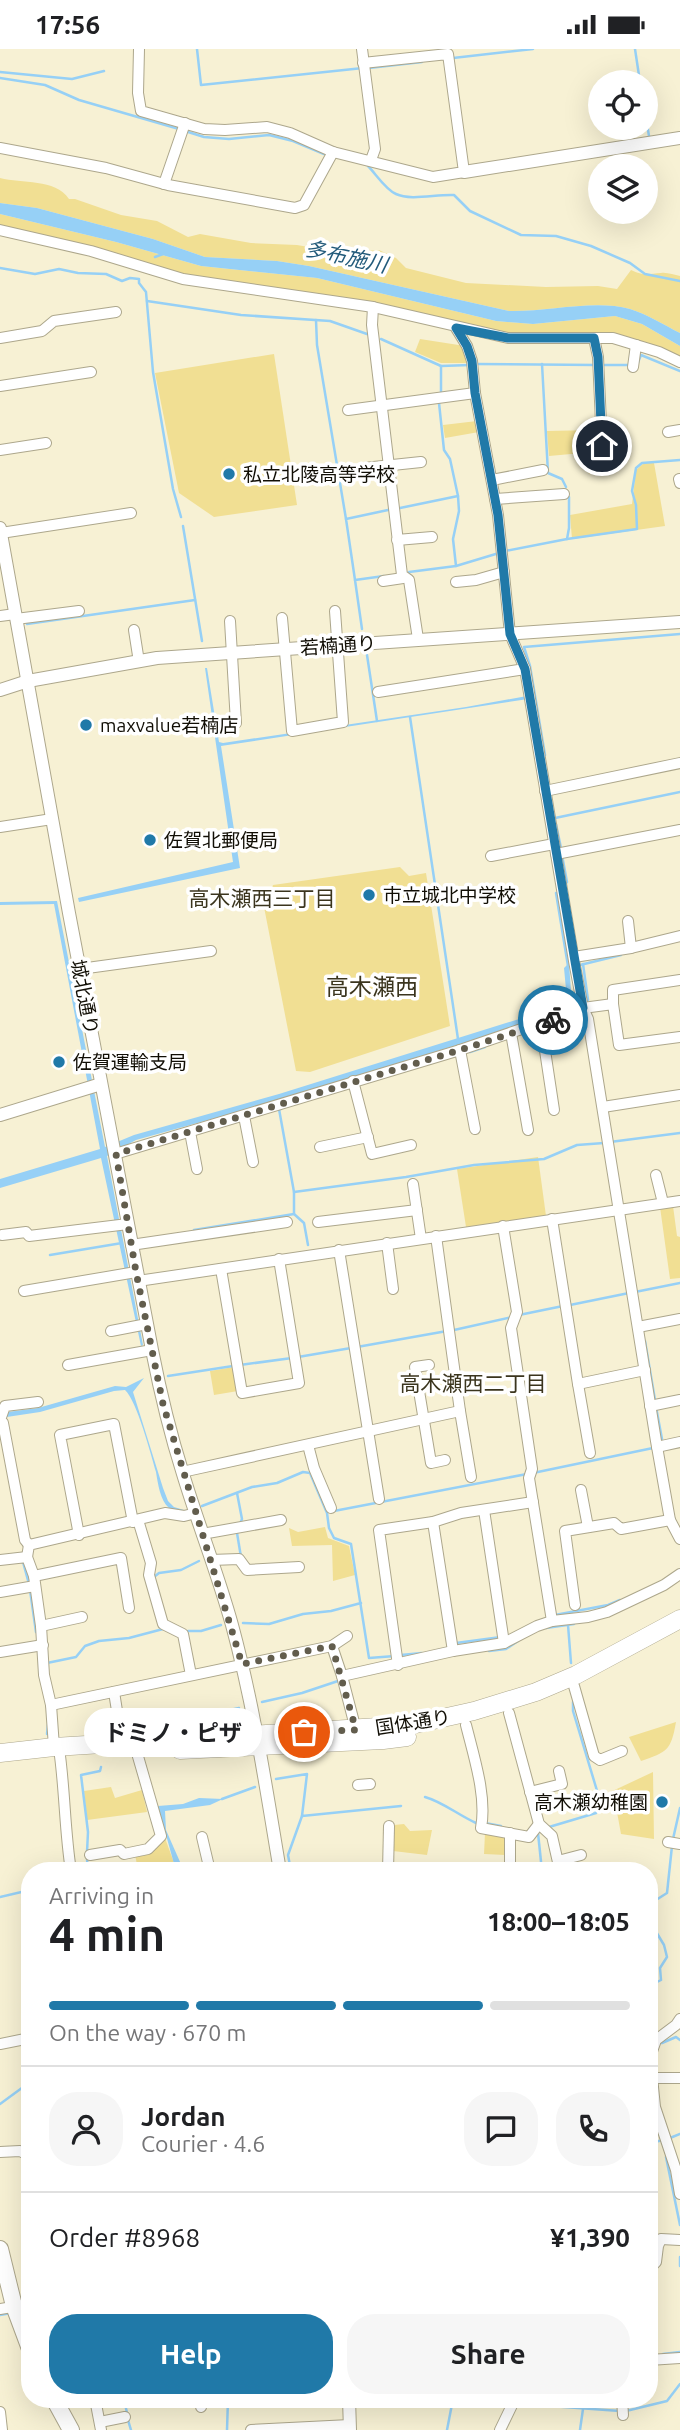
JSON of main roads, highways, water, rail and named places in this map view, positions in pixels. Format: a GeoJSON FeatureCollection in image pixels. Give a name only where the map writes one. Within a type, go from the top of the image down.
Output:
{"type":"FeatureCollection","features":[{"type":"Feature","properties":{"kind":"highway","name":"国体通り"},"geometry":{"type":"LineString","coordinates":[[0,1753],[258,1740],[411,1725],[474,1711],[536,1692],[576,1675],[680,1619]]}},
{"type":"Feature","properties":{"kind":"highway","name":"国体通り"},"geometry":{"type":"LineString","coordinates":[[258,1740],[383,1740],[466,1725],[509,1713],[573,1686],[680,1632]]}},
{"type":"Feature","properties":{"kind":"highway","name":"国体通り"},"geometry":{"type":"LineString","coordinates":[[0,1762],[57,1752]]}},
{"type":"Feature","properties":{"kind":"main road"},"geometry":{"type":"LineString","coordinates":[[0,2249],[21,2323]]}},
{"type":"Feature","properties":{"kind":"main road"},"geometry":{"type":"LineString","coordinates":[[59,2408],[71,2430]]}},
{"type":"Feature","properties":{"kind":"water"},"geometry":{"type":"Polygon","coordinates":[[[0,203],[37,208],[153,239],[205,257],[277,261],[309,266],[509,311],[616,306],[649,317],[680,333],[680,346],[642,324],[615,316],[533,324],[496,321],[317,278],[201,266],[0,214],[0,203]]]}},
{"type":"Feature","properties":{"kind":"water"},"geometry":{"type":"Polygon","coordinates":[[[205,668],[219,742],[223,743],[527,696],[528,699],[221,746],[240,868],[79,902],[78,898],[233,862],[205,668]]]}},
{"type":"Feature","properties":{"kind":"water"},"geometry":{"type":"Polygon","coordinates":[[[57,901],[105,1147],[134,1135],[279,1094],[564,1005],[567,1000],[564,968],[569,963],[572,1005],[563,1012],[277,1101],[136,1140],[107,1156],[143,1345],[141,1346],[101,1158],[0,1188],[0,1179],[100,1149],[54,904],[0,905],[0,902],[57,901]]]}},
{"type":"Feature","properties":{"kind":"water"},"geometry":{"type":"Polygon","coordinates":[[[144,1378],[133,1392],[168,1501],[174,1507],[184,1510],[182,1511],[173,1511],[163,1501],[143,1429],[125,1390],[40,1412],[0,1418],[0,1413],[38,1408],[115,1386],[126,1387],[144,1378]]]}},
{"type":"Feature","properties":{"kind":"water"},"geometry":{"type":"Polygon","coordinates":[[[199,1798],[223,1799],[210,1805],[165,1811],[166,1830],[180,1862],[174,1862],[158,1806],[183,1804],[199,1798]]]}},
{"type":"Feature","properties":{"kind":"waterway"},"geometry":{"type":"LineString","coordinates":[[197,49],[201,85],[363,68]]}},
{"type":"Feature","properties":{"kind":"waterway"},"geometry":{"type":"LineString","coordinates":[[453,58],[533,49]]}},
{"type":"Feature","properties":{"kind":"waterway"},"geometry":{"type":"LineString","coordinates":[[635,49],[638,70]]}},
{"type":"Feature","properties":{"kind":"waterway"},"geometry":{"type":"LineString","coordinates":[[369,68],[422,62]]}},
{"type":"Feature","properties":{"kind":"waterway"},"geometry":{"type":"LineString","coordinates":[[0,72],[72,79],[104,71]]}},
{"type":"Feature","properties":{"kind":"waterway"},"geometry":{"type":"LineString","coordinates":[[0,78],[45,85],[79,100],[179,129]]}},
{"type":"Feature","properties":{"kind":"waterway"},"geometry":{"type":"LineString","coordinates":[[185,131],[204,137],[229,139],[269,135],[293,141],[324,154]]}},
{"type":"Feature","properties":{"kind":"waterway"},"geometry":{"type":"LineString","coordinates":[[368,166],[384,185],[396,194],[416,197],[454,195],[470,211],[521,235],[556,236],[591,246],[630,263],[645,274],[680,281]]}},
{"type":"Feature","properties":{"kind":"waterway"},"geometry":{"type":"LineString","coordinates":[[155,257],[163,254]]}},
{"type":"Feature","properties":{"kind":"waterway"},"geometry":{"type":"LineString","coordinates":[[0,268],[35,274],[59,269],[106,274],[122,281],[139,279],[146,292],[153,372],[173,489],[181,517]]}},
{"type":"Feature","properties":{"kind":"waterway"},"geometry":{"type":"LineString","coordinates":[[147,301],[241,315],[330,321],[367,334]]}},
{"type":"Feature","properties":{"kind":"waterway"},"geometry":{"type":"LineString","coordinates":[[316,320],[317,345],[346,519]]}},
{"type":"Feature","properties":{"kind":"waterway"},"geometry":{"type":"LineString","coordinates":[[381,339],[441,366],[470,365]]}},
{"type":"Feature","properties":{"kind":"waterway"},"geometry":{"type":"LineString","coordinates":[[637,365],[641,355],[680,371]]}},
{"type":"Feature","properties":{"kind":"waterway"},"geometry":{"type":"LineString","coordinates":[[476,364],[596,365]]}},
{"type":"Feature","properties":{"kind":"waterway"},"geometry":{"type":"LineString","coordinates":[[542,364],[548,473],[562,479],[566,487]]}},
{"type":"Feature","properties":{"kind":"waterway"},"geometry":{"type":"LineString","coordinates":[[602,365],[631,365]]}},
{"type":"Feature","properties":{"kind":"waterway"},"geometry":{"type":"LineString","coordinates":[[441,366],[441,393]]}},
{"type":"Feature","properties":{"kind":"waterway"},"geometry":{"type":"LineString","coordinates":[[439,403],[444,450],[450,459],[458,496],[459,511],[453,539],[456,566]]}},
{"type":"Feature","properties":{"kind":"waterway"},"geometry":{"type":"LineString","coordinates":[[505,551],[637,529],[636,505],[632,491],[636,468],[642,463],[680,460]]}},
{"type":"Feature","properties":{"kind":"waterway"},"geometry":{"type":"LineString","coordinates":[[400,508],[458,496]]}},
{"type":"Feature","properties":{"kind":"waterway"},"geometry":{"type":"LineString","coordinates":[[567,539],[569,497]]}},
{"type":"Feature","properties":{"kind":"waterway"},"geometry":{"type":"LineString","coordinates":[[355,580],[346,519],[388,510]]}},
{"type":"Feature","properties":{"kind":"waterway"},"geometry":{"type":"LineString","coordinates":[[183,526],[202,641]]}},
{"type":"Feature","properties":{"kind":"waterway"},"geometry":{"type":"LineString","coordinates":[[409,572],[456,566],[499,553]]}},
{"type":"Feature","properties":{"kind":"waterway"},"geometry":{"type":"LineString","coordinates":[[362,629],[355,580],[384,576]]}},
{"type":"Feature","properties":{"kind":"waterway"},"geometry":{"type":"LineString","coordinates":[[27,624],[195,600]]}},
{"type":"Feature","properties":{"kind":"waterway"},"geometry":{"type":"LineString","coordinates":[[545,755],[530,666],[524,647],[680,634]]}},
{"type":"Feature","properties":{"kind":"waterway"},"geometry":{"type":"LineString","coordinates":[[367,655],[377,721]]}},
{"type":"Feature","properties":{"kind":"waterway"},"geometry":{"type":"LineString","coordinates":[[410,717],[458,1039]]}},
{"type":"Feature","properties":{"kind":"waterway"},"geometry":{"type":"LineString","coordinates":[[555,818],[680,792]]}},
{"type":"Feature","properties":{"kind":"waterway"},"geometry":{"type":"LineString","coordinates":[[556,824],[561,848]]}},
{"type":"Feature","properties":{"kind":"waterway"},"geometry":{"type":"LineString","coordinates":[[562,855],[567,882],[565,884]]}},
{"type":"Feature","properties":{"kind":"waterway"},"geometry":{"type":"LineString","coordinates":[[556,893],[568,966]]}},
{"type":"Feature","properties":{"kind":"waterway"},"geometry":{"type":"LineString","coordinates":[[576,966],[621,955]]}},
{"type":"Feature","properties":{"kind":"waterway"},"geometry":{"type":"LineString","coordinates":[[583,964],[588,1000]]}},
{"type":"Feature","properties":{"kind":"waterway"},"geometry":{"type":"LineString","coordinates":[[548,1025],[583,1016]]}},
{"type":"Feature","properties":{"kind":"waterway"},"geometry":{"type":"LineString","coordinates":[[470,1052],[485,1047]]}},
{"type":"Feature","properties":{"kind":"waterway"},"geometry":{"type":"LineString","coordinates":[[281,1109],[294,1192],[294,1214],[304,1223],[308,1245]]}},
{"type":"Feature","properties":{"kind":"waterway"},"geometry":{"type":"LineString","coordinates":[[610,1142],[680,1133]]}},
{"type":"Feature","properties":{"kind":"waterway"},"geometry":{"type":"LineString","coordinates":[[294,1192],[474,1165],[544,1159],[577,1145],[604,1143]]}},
{"type":"Feature","properties":{"kind":"waterway"},"geometry":{"type":"LineString","coordinates":[[194,1230],[294,1214]]}},
{"type":"Feature","properties":{"kind":"waterway"},"geometry":{"type":"LineString","coordinates":[[50,1255],[122,1243]]}},
{"type":"Feature","properties":{"kind":"waterway"},"geometry":{"type":"LineString","coordinates":[[635,1292],[680,1283]]}},
{"type":"Feature","properties":{"kind":"waterway"},"geometry":{"type":"LineString","coordinates":[[570,1305],[629,1293]]}},
{"type":"Feature","properties":{"kind":"waterway"},"geometry":{"type":"LineString","coordinates":[[519,1315],[563,1306]]}},
{"type":"Feature","properties":{"kind":"waterway"},"geometry":{"type":"LineString","coordinates":[[454,1330],[512,1317]]}},
{"type":"Feature","properties":{"kind":"waterway"},"geometry":{"type":"LineString","coordinates":[[357,1347],[447,1331]]}},
{"type":"Feature","properties":{"kind":"waterway"},"geometry":{"type":"LineString","coordinates":[[645,1341],[655,1400]]}},
{"type":"Feature","properties":{"kind":"waterway"},"geometry":{"type":"LineString","coordinates":[[298,1357],[351,1348]]}},
{"type":"Feature","properties":{"kind":"waterway"},"geometry":{"type":"LineString","coordinates":[[240,1365],[292,1358]]}},
{"type":"Feature","properties":{"kind":"waterway"},"geometry":{"type":"LineString","coordinates":[[168,1376],[233,1366]]}},
{"type":"Feature","properties":{"kind":"waterway"},"geometry":{"type":"LineString","coordinates":[[656,1407],[662,1439],[660,1441]]}},
{"type":"Feature","properties":{"kind":"waterway"},"geometry":{"type":"LineString","coordinates":[[533,1473],[653,1448]]}},
{"type":"Feature","properties":{"kind":"waterway"},"geometry":{"type":"LineString","coordinates":[[202,1506],[252,1487],[277,1483],[303,1472],[310,1473],[334,1538],[351,1544],[369,1658],[395,1656]]}},
{"type":"Feature","properties":{"kind":"waterway"},"geometry":{"type":"LineString","coordinates":[[334,1511],[527,1474]]}},
{"type":"Feature","properties":{"kind":"waterway"},"geometry":{"type":"LineString","coordinates":[[237,1493],[242,1519],[240,1524]]}},
{"type":"Feature","properties":{"kind":"waterway"},"geometry":{"type":"LineString","coordinates":[[237,1533],[241,1557]]}},
{"type":"Feature","properties":{"kind":"waterway"},"geometry":{"type":"LineString","coordinates":[[154,1577],[159,1573],[181,1570],[199,1561]]}},
{"type":"Feature","properties":{"kind":"waterway"},"geometry":{"type":"LineString","coordinates":[[21,1562],[29,1584]]}},
{"type":"Feature","properties":{"kind":"waterway"},"geometry":{"type":"LineString","coordinates":[[30,1590],[36,1632]]}},
{"type":"Feature","properties":{"kind":"waterway"},"geometry":{"type":"LineString","coordinates":[[555,1615],[608,1605],[620,1600]]}},
{"type":"Feature","properties":{"kind":"waterway"},"geometry":{"type":"LineString","coordinates":[[243,1623],[269,1624],[303,1614],[331,1611],[361,1603]]}},
{"type":"Feature","properties":{"kind":"waterway"},"geometry":{"type":"LineString","coordinates":[[546,1628],[574,1624]]}},
{"type":"Feature","properties":{"kind":"waterway"},"geometry":{"type":"LineString","coordinates":[[188,1631],[201,1631],[221,1625]]}},
{"type":"Feature","properties":{"kind":"waterway"},"geometry":{"type":"LineString","coordinates":[[568,1625],[571,1663]]}},
{"type":"Feature","properties":{"kind":"waterway"},"geometry":{"type":"LineString","coordinates":[[47,1663],[76,1657],[85,1646],[99,1641],[129,1638],[163,1629]]}},
{"type":"Feature","properties":{"kind":"waterway"},"geometry":{"type":"LineString","coordinates":[[456,1643],[501,1637]]}},
{"type":"Feature","properties":{"kind":"waterway"},"geometry":{"type":"LineString","coordinates":[[489,1651],[506,1649],[518,1641]]}},
{"type":"Feature","properties":{"kind":"waterway"},"geometry":{"type":"LineString","coordinates":[[401,1655],[422,1653]]}},
{"type":"Feature","properties":{"kind":"waterway"},"geometry":{"type":"LineString","coordinates":[[262,1702],[338,1681]]}},
{"type":"Feature","properties":{"kind":"waterway"},"geometry":{"type":"LineString","coordinates":[[549,1827],[596,1813],[593,1803],[598,1794],[573,1711],[573,1702]]}},
{"type":"Feature","properties":{"kind":"waterway"},"geometry":{"type":"LineString","coordinates":[[164,1729],[194,1718],[239,1708]]}},
{"type":"Feature","properties":{"kind":"waterway"},"geometry":{"type":"LineString","coordinates":[[47,1734],[48,1725]]}},
{"type":"Feature","properties":{"kind":"waterway"},"geometry":{"type":"LineString","coordinates":[[87,1852],[88,1832],[81,1775],[100,1771],[101,1767]]}},
{"type":"Feature","properties":{"kind":"waterway"},"geometry":{"type":"LineString","coordinates":[[276,1779],[307,1774],[302,1816],[401,1806]]}},
{"type":"Feature","properties":{"kind":"waterway"},"geometry":{"type":"LineString","coordinates":[[222,1799],[255,1787]]}},
{"type":"Feature","properties":{"kind":"waterway"},"geometry":{"type":"LineString","coordinates":[[425,1797],[476,1823]]}},
{"type":"Feature","properties":{"kind":"waterway"},"geometry":{"type":"LineString","coordinates":[[673,1839],[680,1808]]}},
{"type":"Feature","properties":{"kind":"waterway"},"geometry":{"type":"LineString","coordinates":[[289,1862],[288,1855],[302,1816]]}},
{"type":"Feature","properties":{"kind":"waterway"},"geometry":{"type":"LineString","coordinates":[[485,1823],[501,1826]]}},
{"type":"Feature","properties":{"kind":"waterway"},"geometry":{"type":"LineString","coordinates":[[538,1833],[541,1862]]}},
{"type":"Feature","properties":{"kind":"waterway"},"geometry":{"type":"LineString","coordinates":[[658,1899],[667,1893],[672,1846]]}},
{"type":"Feature","properties":{"kind":"waterway"},"geometry":{"type":"LineString","coordinates":[[0,1897],[21,1892]]}},
{"type":"Feature","properties":{"kind":"waterway"},"geometry":{"type":"LineString","coordinates":[[658,1935],[667,1957],[660,1968],[661,1980],[658,1982]]}},
{"type":"Feature","properties":{"kind":"waterway"},"geometry":{"type":"LineString","coordinates":[[658,2043],[676,2037],[680,2040]]}},
{"type":"Feature","properties":{"kind":"waterway"},"geometry":{"type":"LineString","coordinates":[[0,2104],[21,2089]]}},
{"type":"Feature","properties":{"kind":"waterway"},"geometry":{"type":"LineString","coordinates":[[670,2138],[680,2134]]}},
{"type":"Feature","properties":{"kind":"waterway"},"geometry":{"type":"LineString","coordinates":[[658,2141],[664,2140]]}},
{"type":"Feature","properties":{"kind":"waterway"},"geometry":{"type":"LineString","coordinates":[[666,2157],[680,2225]]}},
{"type":"Feature","properties":{"kind":"waterway"},"geometry":{"type":"LineString","coordinates":[[680,2257],[680,2266]]}},
{"type":"Feature","properties":{"kind":"waterway"},"geometry":{"type":"LineString","coordinates":[[0,2315],[11,2313]]}},
{"type":"Feature","properties":{"kind":"waterway"},"geometry":{"type":"LineString","coordinates":[[663,2354],[680,2352]]}},
{"type":"Feature","properties":{"kind":"waterway"},"geometry":{"type":"LineString","coordinates":[[658,2403],[667,2401],[680,2384]]}},
{"type":"Feature","properties":{"kind":"waterway"},"geometry":{"type":"LineString","coordinates":[[126,2408],[127,2413]]}},
{"type":"Feature","properties":{"kind":"waterway"},"geometry":{"type":"LineString","coordinates":[[227,2430],[228,2408]]}},
{"type":"Feature","properties":{"kind":"waterway"},"geometry":{"type":"LineString","coordinates":[[447,2430],[451,2408]]}},
{"type":"Feature","properties":{"kind":"waterway"},"geometry":{"type":"LineString","coordinates":[[578,2408],[620,2411]]}},
{"type":"Feature","properties":{"kind":"waterway"},"geometry":{"type":"LineString","coordinates":[[626,2411],[638,2408]]}},
{"type":"Feature","properties":{"kind":"waterway"},"geometry":{"type":"LineString","coordinates":[[580,2430],[583,2409]]}},
{"type":"Feature","properties":{"kind":"waterway"},"geometry":{"type":"LineString","coordinates":[[128,2420],[131,2430]]}},
{"type":"Feature","properties":{"kind":"place","name":"私立北陵高等学校"},"geometry":{"type":"Point","coordinates":[229,474]}},
{"type":"Feature","properties":{"kind":"place","name":"maxvalue若楠店"},"geometry":{"type":"Point","coordinates":[86,725]}},
{"type":"Feature","properties":{"kind":"place","name":"佐賀北郵便局"},"geometry":{"type":"Point","coordinates":[150,840]}},
{"type":"Feature","properties":{"kind":"place","name":"市立城北中学校"},"geometry":{"type":"Point","coordinates":[369,895]}},
{"type":"Feature","properties":{"kind":"place","name":"佐賀運輸支局"},"geometry":{"type":"Point","coordinates":[59,1062]}},
{"type":"Feature","properties":{"kind":"place","name":"ドミノ・ピザ"},"geometry":{"type":"Point","coordinates":[304,1732]}},
{"type":"Feature","properties":{"kind":"place","name":"高木瀬幼稚園"},"geometry":{"type":"Point","coordinates":[662,1802]}},
{"type":"Feature","properties":{"kind":"district","name":"高木瀬西三丁目"},"geometry":{"type":"Point","coordinates":[262,899]}},
{"type":"Feature","properties":{"kind":"district","name":"高木瀬西"},"geometry":{"type":"Point","coordinates":[372,987]}},
{"type":"Feature","properties":{"kind":"district","name":"高木瀬西二丁目"},"geometry":{"type":"Point","coordinates":[473,1384]}},
{"type":"Feature","properties":{"kind":"water label","name":"多布施川"},"geometry":{"type":"Point","coordinates":[346,257]}}]}
